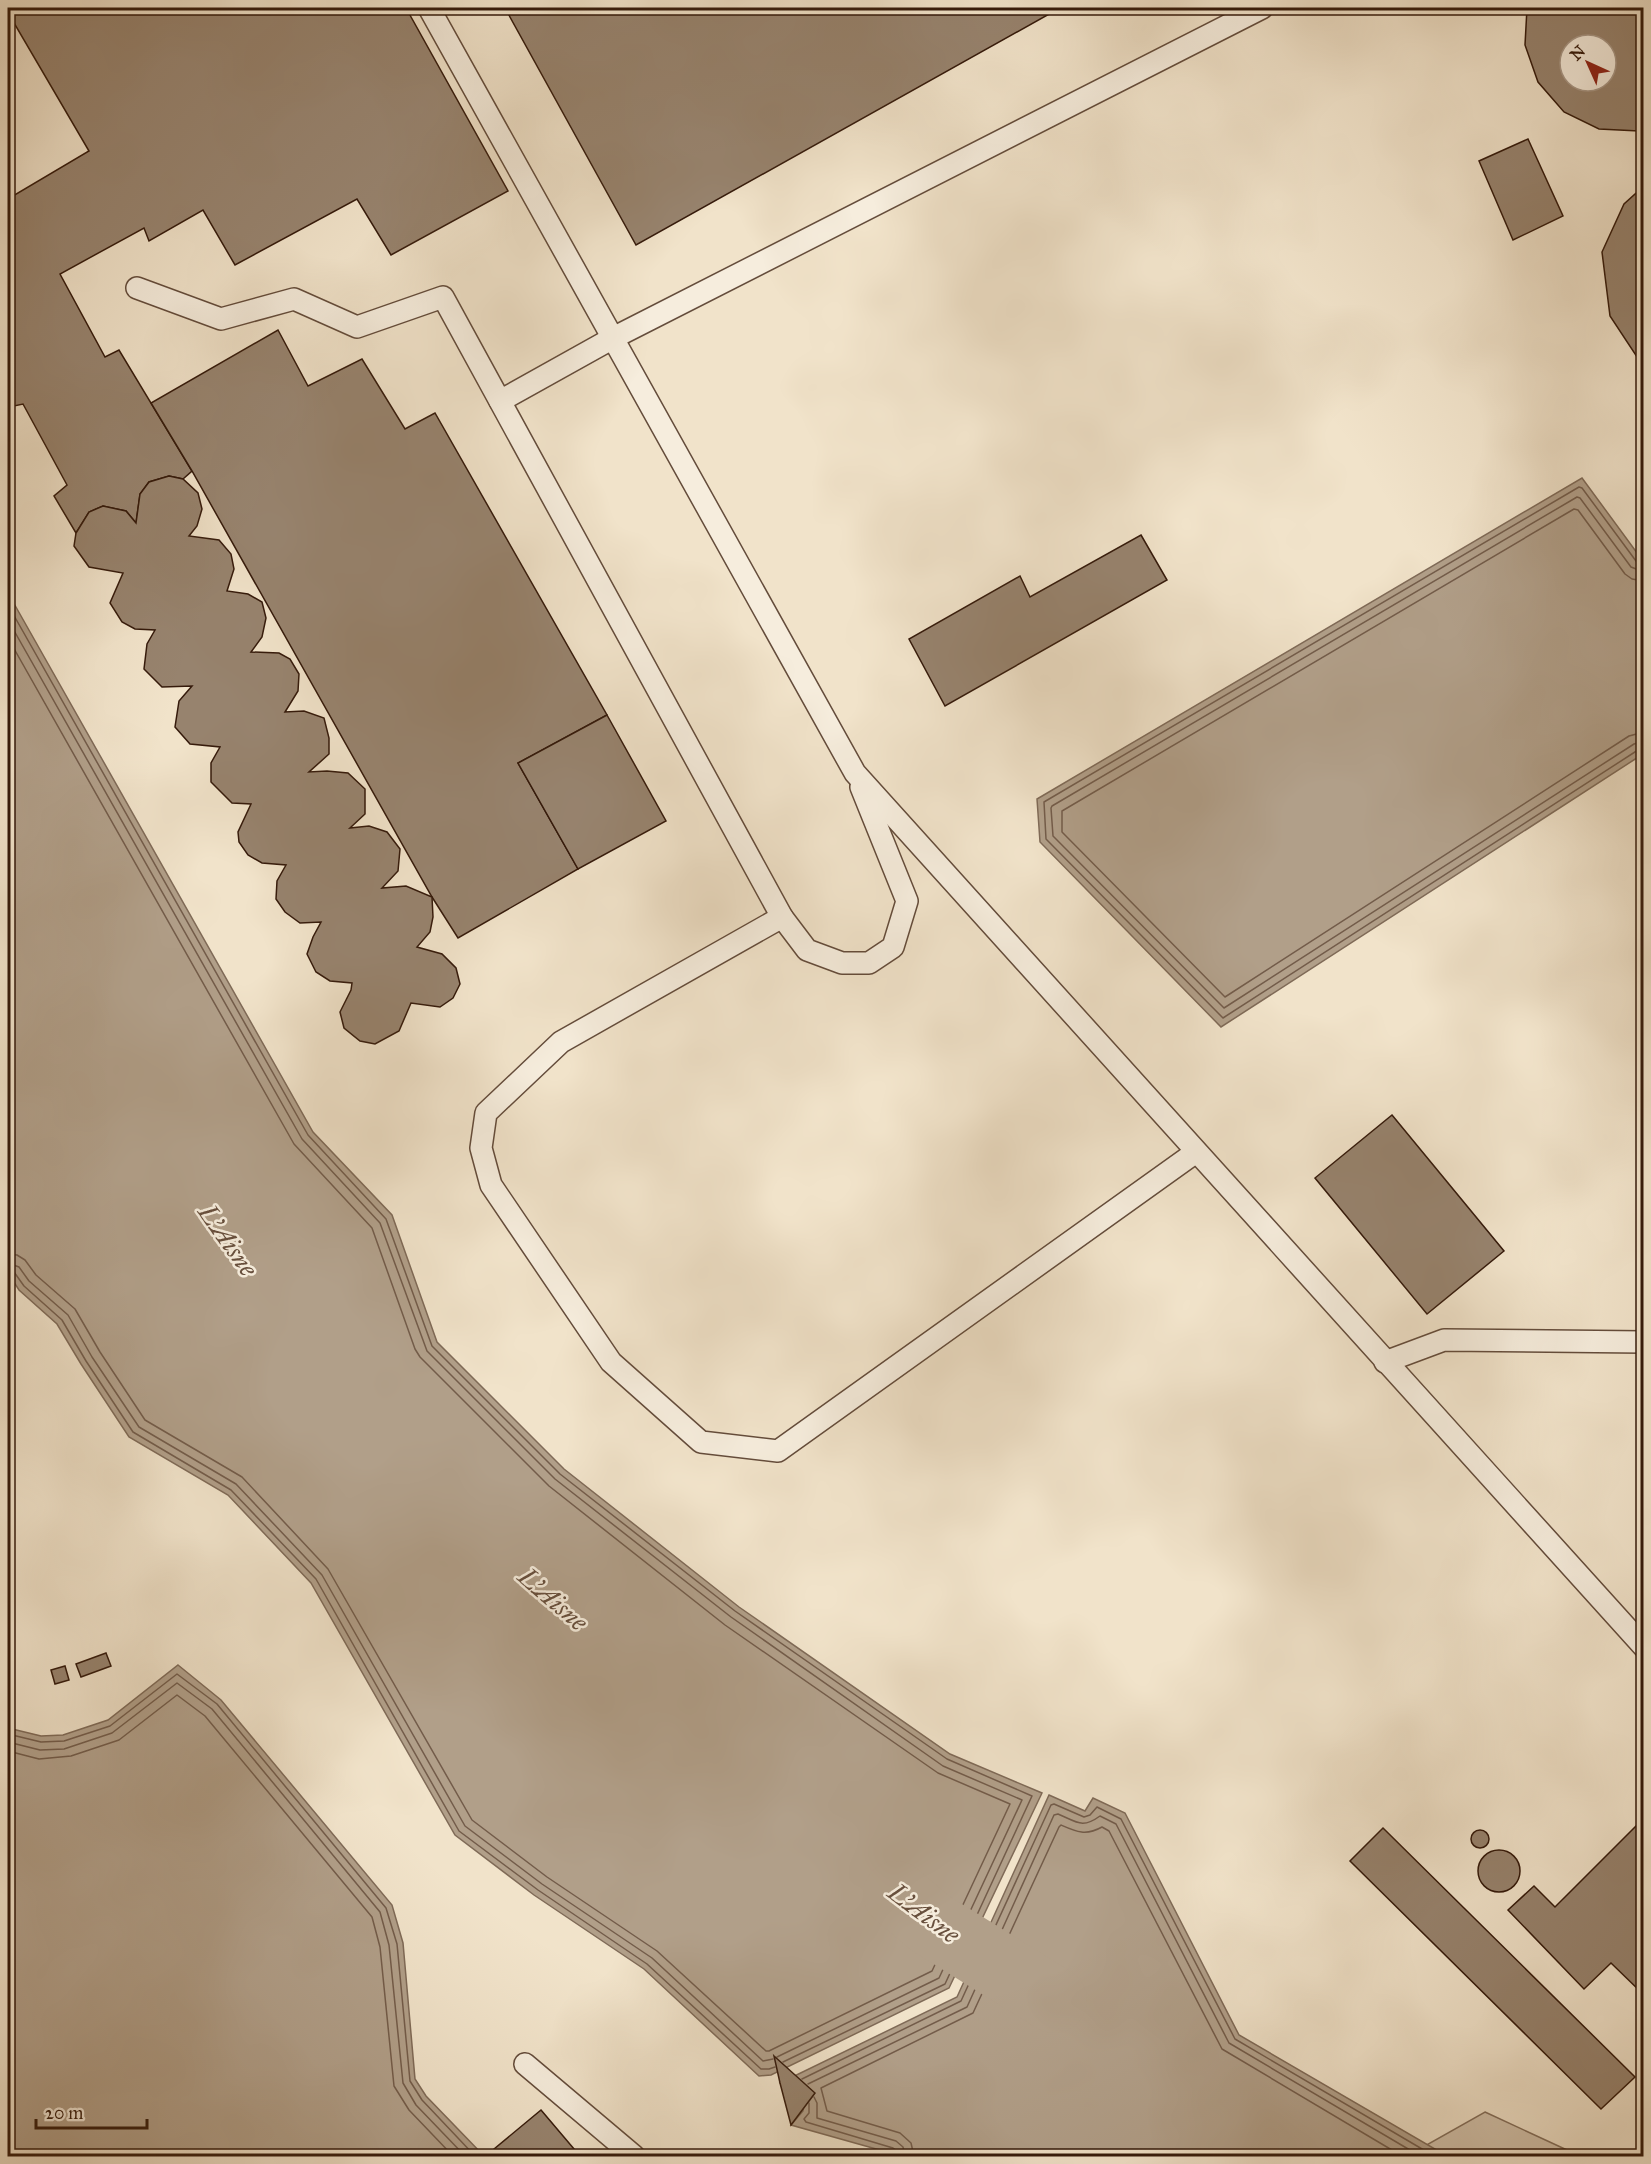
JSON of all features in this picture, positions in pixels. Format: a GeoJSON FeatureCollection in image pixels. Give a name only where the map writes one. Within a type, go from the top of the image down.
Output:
{"type":"FeatureCollection","features":[{"type":"Feature","properties":{"kind":"lane"},"geometry":{"type":"LineString","coordinates":[[137,288],[220,319],[294,299],[357,327],[443,297],[782,917],[807,950],[842,963],[869,963],[893,947],[907,901],[855,773],[429,8]]}},
{"type":"Feature","properties":{"kind":"lane"},"geometry":{"type":"LineString","coordinates":[[500,401],[613,338],[1262,8]]}},
{"type":"Feature","properties":{"kind":"lane"},"geometry":{"type":"LineString","coordinates":[[855,773],[1644,1647]]}},
{"type":"Feature","properties":{"kind":"lane"},"geometry":{"type":"LineString","coordinates":[[782,917],[561,1042],[486,1113],[484,1125],[481,1148],[491,1185],[611,1362],[701,1442],[778,1451],[1196,1152]]}},
{"type":"Feature","properties":{"kind":"lane"},"geometry":{"type":"LineString","coordinates":[[1385,1362],[1444,1340],[1644,1342]]}},
{"type":"Feature","properties":{"kind":"lane"},"geometry":{"type":"LineString","coordinates":[[525,2064],[634,2157]]}},
{"type":"Feature","properties":{"kind":"path"},"geometry":{"type":"LineString","coordinates":[[8,1417],[10,1421],[8,1422]]}},
{"type":"Feature","properties":{"kind":"shaded area"},"geometry":{"type":"Polygon","coordinates":[[[1485,2112],[1580,2156],[1407,2156],[1485,2112]]]}},
{"type":"Feature","properties":{"kind":"water"},"geometry":{"type":"Polygon","coordinates":[[[1582,478],[1643,561],[1643,754],[1221,1027],[1040,842],[1037,799],[1582,478]]]}},
{"type":"Feature","properties":{"kind":"water"},"geometry":{"type":"Polygon","coordinates":[[[8,593],[313,1132],[392,1215],[437,1342],[564,1469],[739,1607],[950,1754],[1042,1793],[949,1988],[771,2075],[759,2076],[644,1969],[534,1895],[455,1835],[311,1583],[228,1495],[129,1437],[57,1324],[19,1290],[8,1273],[8,593]]]}},
{"type":"Feature","properties":{"kind":"water"},"geometry":{"type":"Polygon","coordinates":[[[178,1665],[221,1700],[392,1905],[403,1943],[415,2079],[426,2096],[484,2156],[8,2156],[8,1728],[41,1736],[63,1735],[108,1720],[178,1665]]]}},
{"type":"Feature","properties":{"kind":"water"},"geometry":{"type":"Polygon","coordinates":[[[1049,1795],[1085,1811],[1093,1798],[1125,1813],[1239,2035],[1447,2156],[901,2156],[791,2125],[803,2111],[804,2105],[780,2083],[957,1997],[1049,1795]]]}},
{"type":"Feature","properties":{"kind":"building"},"geometry":{"type":"Polygon","coordinates":[[[8,8],[406,8],[508,191],[391,255],[357,199],[235,265],[203,210],[149,241],[144,228],[60,274],[105,357],[119,350],[192,471],[183,479],[169,476],[149,482],[140,494],[136,523],[126,511],[103,506],[89,512],[76,533],[54,496],[67,485],[23,404],[14,406],[8,394],[8,188],[13,196],[89,151],[10,16],[8,17],[8,8]]]}},
{"type":"Feature","properties":{"kind":"building"},"geometry":{"type":"Polygon","coordinates":[[[505,8],[1060,8],[636,245],[505,8]]]}},
{"type":"Feature","properties":{"kind":"building"},"geometry":{"type":"Polygon","coordinates":[[[1527,8],[1644,8],[1644,129],[1639,131],[1599,129],[1564,112],[1538,82],[1525,45],[1527,8]]]}},
{"type":"Feature","properties":{"kind":"building"},"geometry":{"type":"Polygon","coordinates":[[[1528,139],[1563,216],[1513,240],[1479,161],[1528,139]]]}},
{"type":"Feature","properties":{"kind":"building"},"geometry":{"type":"Polygon","coordinates":[[[1644,186],[1644,362],[1639,360],[1610,316],[1602,252],[1624,204],[1644,186]]]}},
{"type":"Feature","properties":{"kind":"building"},"geometry":{"type":"Polygon","coordinates":[[[278,330],[308,386],[362,359],[405,429],[435,413],[607,715],[518,763],[578,869],[458,938],[432,897],[192,471],[151,403],[278,330]]]}},
{"type":"Feature","properties":{"kind":"building"},"geometry":{"type":"Polygon","coordinates":[[[169,476],[183,479],[198,493],[202,509],[197,526],[189,536],[219,540],[231,554],[234,569],[227,591],[248,594],[262,602],[266,618],[262,637],[251,652],[279,653],[290,659],[299,674],[298,691],[285,712],[304,711],[324,718],[329,738],[329,754],[309,772],[348,773],[365,789],[365,814],[350,828],[369,826],[387,832],[400,849],[398,871],[382,888],[406,886],[432,897],[433,917],[430,932],[417,947],[442,954],[456,968],[460,984],[453,998],[440,1007],[411,1003],[399,1031],[375,1044],[360,1041],[344,1028],[340,1012],[352,983],[330,981],[316,972],[307,954],[321,922],[300,923],[285,912],[276,899],[277,881],[286,865],[262,863],[248,855],[239,842],[238,832],[251,804],[232,803],[211,782],[211,763],[220,747],[190,744],[175,727],[179,701],[192,686],[162,687],[144,669],[147,644],[155,630],[135,629],[122,622],[110,603],[123,573],[89,567],[74,546],[76,533],[89,512],[103,506],[126,511],[136,523],[140,494],[149,482],[169,476]]]}},
{"type":"Feature","properties":{"kind":"building"},"geometry":{"type":"Polygon","coordinates":[[[1141,535],[1167,580],[945,706],[909,639],[1020,576],[1030,597],[1141,535]]]}},
{"type":"Feature","properties":{"kind":"building"},"geometry":{"type":"Polygon","coordinates":[[[607,715],[666,821],[578,869],[518,763],[607,715]]]}},
{"type":"Feature","properties":{"kind":"building"},"geometry":{"type":"Polygon","coordinates":[[[1392,1115],[1504,1251],[1427,1314],[1315,1178],[1392,1115]]]}},
{"type":"Feature","properties":{"kind":"building"},"geometry":{"type":"Polygon","coordinates":[[[106,1653],[111,1666],[81,1677],[76,1664],[106,1653]]]}},
{"type":"Feature","properties":{"kind":"building"},"geometry":{"type":"Polygon","coordinates":[[[65,1666],[69,1680],[55,1684],[51,1670],[65,1666]]]}},
{"type":"Feature","properties":{"kind":"building"},"geometry":{"type":"Polygon","coordinates":[[[1644,1818],[1644,1995],[1611,1963],[1584,1989],[1508,1910],[1534,1886],[1555,1907],[1644,1818]]]}},
{"type":"Feature","properties":{"kind":"building"},"geometry":{"type":"Polygon","coordinates":[[[1383,1828],[1635,2077],[1601,2109],[1350,1861],[1383,1828]]]}},
{"type":"Feature","properties":{"kind":"building"},"geometry":{"type":"Polygon","coordinates":[[[1480,1830],[1486,1833],[1489,1839],[1486,1845],[1480,1848],[1474,1845],[1471,1839],[1474,1833],[1480,1830]]]}},
{"type":"Feature","properties":{"kind":"building"},"geometry":{"type":"Polygon","coordinates":[[[1499,1850],[1514,1856],[1520,1871],[1514,1886],[1499,1892],[1484,1886],[1478,1871],[1484,1856],[1499,1850]]]}},
{"type":"Feature","properties":{"kind":"building"},"geometry":{"type":"Polygon","coordinates":[[[774,2056],[815,2093],[791,2125],[780,2083],[774,2056]]]}},
{"type":"Feature","properties":{"kind":"building"},"geometry":{"type":"Polygon","coordinates":[[[541,2110],[580,2156],[490,2156],[488,2154],[541,2110]]]}},
{"type":"Feature","properties":{"kind":"waterway","name":"L'Aisne"},"geometry":{"type":"LineString","coordinates":[[896,1894],[930,1923],[1054,2000]]}}]}
